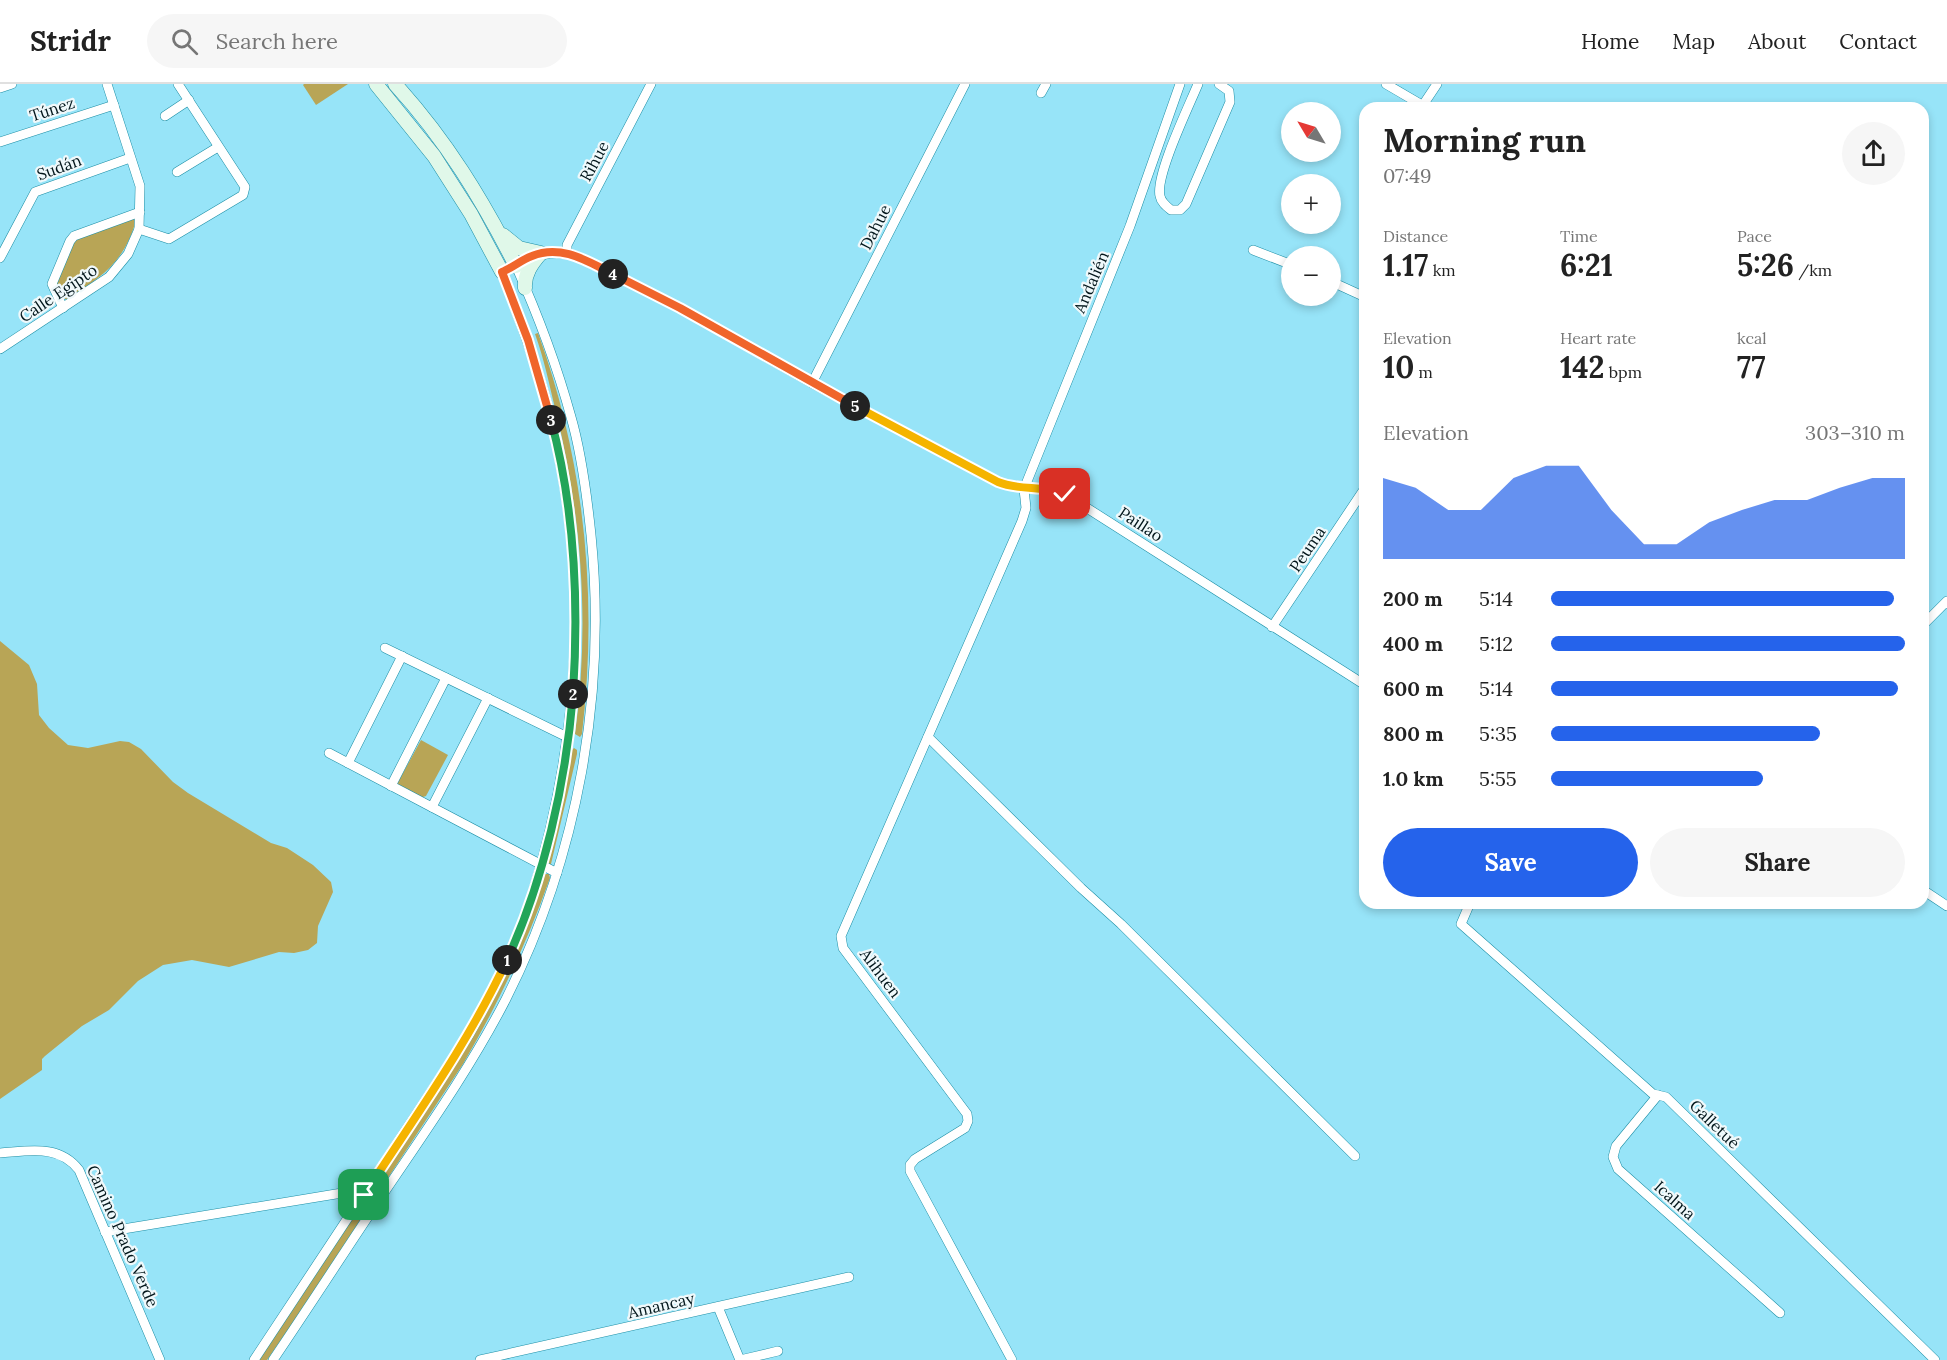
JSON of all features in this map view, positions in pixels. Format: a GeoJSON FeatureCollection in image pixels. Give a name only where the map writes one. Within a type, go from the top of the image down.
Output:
{"type":"FeatureCollection","features":[{"type":"Feature","properties":{"kind":"street"},"geometry":{"type":"LineString","coordinates":[[0,88],[12,84]]}},
{"type":"Feature","properties":{"kind":"street"},"geometry":{"type":"LineString","coordinates":[[139,228],[169,239],[243,195],[245,187],[178,84]]}},
{"type":"Feature","properties":{"kind":"street"},"geometry":{"type":"LineString","coordinates":[[254,1360],[452,1062],[483,1009],[522,926],[552,824],[566,737],[576,638],[575,571],[568,508],[557,444],[537,367],[502,272],[471,214],[434,156],[376,84]]}},
{"type":"Feature","properties":{"kind":"street"},"geometry":{"type":"LineString","coordinates":[[273,1360],[480,1046],[521,967],[557,873],[572,818],[586,742],[595,654],[595,585],[589,516],[572,418],[516,266],[485,206],[445,144],[395,84]]}},
{"type":"Feature","properties":{"kind":"street","name":"Rihue"},"geometry":{"type":"LineString","coordinates":[[567,253],[567,245],[651,84]]}},
{"type":"Feature","properties":{"kind":"street","name":"Dahue"},"geometry":{"type":"LineString","coordinates":[[812,383],[965,84]]}},
{"type":"Feature","properties":{"kind":"street"},"geometry":{"type":"LineString","coordinates":[[1041,93],[1046,84]]}},
{"type":"Feature","properties":{"kind":"street","name":"Andalién"},"geometry":{"type":"LineString","coordinates":[[1024,489],[1142,193],[1180,84]]}},
{"type":"Feature","properties":{"kind":"street"},"geometry":{"type":"LineString","coordinates":[[1198,84],[1162,175],[1159,194],[1171,210],[1180,210],[1186,204],[1230,102],[1231,88],[1219,84]]}},
{"type":"Feature","properties":{"kind":"street"},"geometry":{"type":"LineString","coordinates":[[1386,84],[1417,102]]}},
{"type":"Feature","properties":{"kind":"street"},"geometry":{"type":"LineString","coordinates":[[1428,102],[1437,84]]}},
{"type":"Feature","properties":{"kind":"street","name":"Calle Egipto"},"geometry":{"type":"LineString","coordinates":[[0,349],[110,277],[128,254],[139,228],[140,186],[130,159],[110,85]]}},
{"type":"Feature","properties":{"kind":"street"},"geometry":{"type":"LineString","coordinates":[[165,116],[189,100]]}},
{"type":"Feature","properties":{"kind":"street","name":"Túnez"},"geometry":{"type":"LineString","coordinates":[[0,142],[114,105]]}},
{"type":"Feature","properties":{"kind":"street"},"geometry":{"type":"LineString","coordinates":[[177,172],[218,147]]}},
{"type":"Feature","properties":{"kind":"street","name":"Sudán"},"geometry":{"type":"LineString","coordinates":[[0,258],[4,241],[35,192],[130,159]]}},
{"type":"Feature","properties":{"kind":"street"},"geometry":{"type":"LineString","coordinates":[[1142,193],[1162,200]]}},
{"type":"Feature","properties":{"kind":"street"},"geometry":{"type":"LineString","coordinates":[[63,308],[52,284],[70,241],[79,233],[140,212]]}},
{"type":"Feature","properties":{"kind":"street"},"geometry":{"type":"LineString","coordinates":[[497,230],[519,248],[541,253],[530,268],[525,288]]}},
{"type":"Feature","properties":{"kind":"street"},"geometry":{"type":"LineString","coordinates":[[1253,250],[1281,261]]}},
{"type":"Feature","properties":{"kind":"street","name":"Paillao"},"geometry":{"type":"LineString","coordinates":[[502,272],[541,253],[567,253],[680,308],[812,383],[998,482],[1024,489],[1052,490],[1071,498],[1359,681]]}},
{"type":"Feature","properties":{"kind":"street"},"geometry":{"type":"LineString","coordinates":[[1341,286],[1359,294]]}},
{"type":"Feature","properties":{"kind":"street","name":"Alihuen"},"geometry":{"type":"LineString","coordinates":[[1012,1360],[910,1171],[913,1161],[965,1128],[968,1114],[843,948],[841,932],[1022,521],[1026,508],[1024,489]]}},
{"type":"Feature","properties":{"kind":"street","name":"Peuma"},"geometry":{"type":"LineString","coordinates":[[1272,627],[1359,497]]}},
{"type":"Feature","properties":{"kind":"street"},"geometry":{"type":"LineString","coordinates":[[1929,619],[1947,601]]}},
{"type":"Feature","properties":{"kind":"street"},"geometry":{"type":"LineString","coordinates":[[385,648],[566,737],[586,742]]}},
{"type":"Feature","properties":{"kind":"street"},"geometry":{"type":"LineString","coordinates":[[348,763],[402,656]]}},
{"type":"Feature","properties":{"kind":"street"},"geometry":{"type":"LineString","coordinates":[[391,786],[446,678]]}},
{"type":"Feature","properties":{"kind":"street"},"geometry":{"type":"LineString","coordinates":[[432,807],[488,698]]}},
{"type":"Feature","properties":{"kind":"street"},"geometry":{"type":"LineString","coordinates":[[928,737],[1081,888],[1121,924],[1354,1156]]}},
{"type":"Feature","properties":{"kind":"street"},"geometry":{"type":"LineString","coordinates":[[329,753],[557,873]]}},
{"type":"Feature","properties":{"kind":"street"},"geometry":{"type":"LineString","coordinates":[[1929,894],[1947,906]]}},
{"type":"Feature","properties":{"kind":"street","name":"Galletué"},"geometry":{"type":"LineString","coordinates":[[1467,909],[1461,924],[1603,1052],[1653,1094],[1666,1097],[1935,1360]]}},
{"type":"Feature","properties":{"kind":"street","name":"Icalma"},"geometry":{"type":"LineString","coordinates":[[1658,1095],[1616,1146],[1613,1157],[1618,1169],[1780,1313]]}},
{"type":"Feature","properties":{"kind":"street","name":"Camino Prado Verde"},"geometry":{"type":"LineString","coordinates":[[0,1153],[44,1150],[58,1153],[71,1161],[83,1176],[160,1360]]}},
{"type":"Feature","properties":{"kind":"street"},"geometry":{"type":"LineString","coordinates":[[105,1232],[348,1192],[364,1195]]}},
{"type":"Feature","properties":{"kind":"street","name":"Amancay"},"geometry":{"type":"LineString","coordinates":[[480,1360],[849,1277]]}},
{"type":"Feature","properties":{"kind":"street"},"geometry":{"type":"LineString","coordinates":[[718,1307],[740,1360],[778,1351]]}},
{"type":"Feature","properties":{"kind":"shaded area"},"geometry":{"type":"Polygon","coordinates":[[[304,84],[348,84],[316,105],[304,84]]]}},
{"type":"Feature","properties":{"kind":"shaded area"},"geometry":{"type":"Polygon","coordinates":[[[137,217],[132,233],[119,257],[102,275],[66,300],[54,283],[76,238],[137,217]]]}},
{"type":"Feature","properties":{"kind":"shaded area"},"geometry":{"type":"Polygon","coordinates":[[[538,333],[567,431],[584,530],[588,581],[588,632],[587,683],[580,737],[575,734],[582,652],[581,570],[577,529],[564,448],[535,334],[538,333]]]}},
{"type":"Feature","properties":{"kind":"shaded area"},"geometry":{"type":"Polygon","coordinates":[[[0,641],[29,665],[37,684],[39,715],[49,728],[68,745],[88,748],[120,741],[129,742],[141,749],[173,782],[188,793],[271,843],[287,848],[313,865],[331,882],[333,892],[318,926],[317,943],[308,950],[294,953],[279,952],[229,967],[192,960],[163,965],[138,981],[109,1010],[82,1026],[45,1056],[42,1059],[42,1070],[0,1099],[0,641]]]}},
{"type":"Feature","properties":{"kind":"shaded area"},"geometry":{"type":"Polygon","coordinates":[[[421,740],[448,755],[426,796],[420,798],[397,784],[421,740]]]}},
{"type":"Feature","properties":{"kind":"shaded area"},"geometry":{"type":"Polygon","coordinates":[[[574,748],[577,754],[549,865],[545,861],[558,815],[570,752],[574,748]]]}},
{"type":"Feature","properties":{"kind":"shaded area"},"geometry":{"type":"Polygon","coordinates":[[[544,874],[549,874],[550,878],[522,950],[463,1064],[267,1360],[259,1360],[459,1057],[534,903],[544,874]]]}},
{"type":"Feature","properties":{"kind":"route"},"geometry":{"type":"LineString","coordinates":[[364,1195],[468,1036],[510,954],[532,897],[549,835],[568,739],[576,638],[575,571],[568,508],[557,444],[537,367],[502,272],[541,253],[558,252],[576,256],[680,308],[812,383],[998,482],[1007,486],[1052,490],[1065,494]]}}]}
